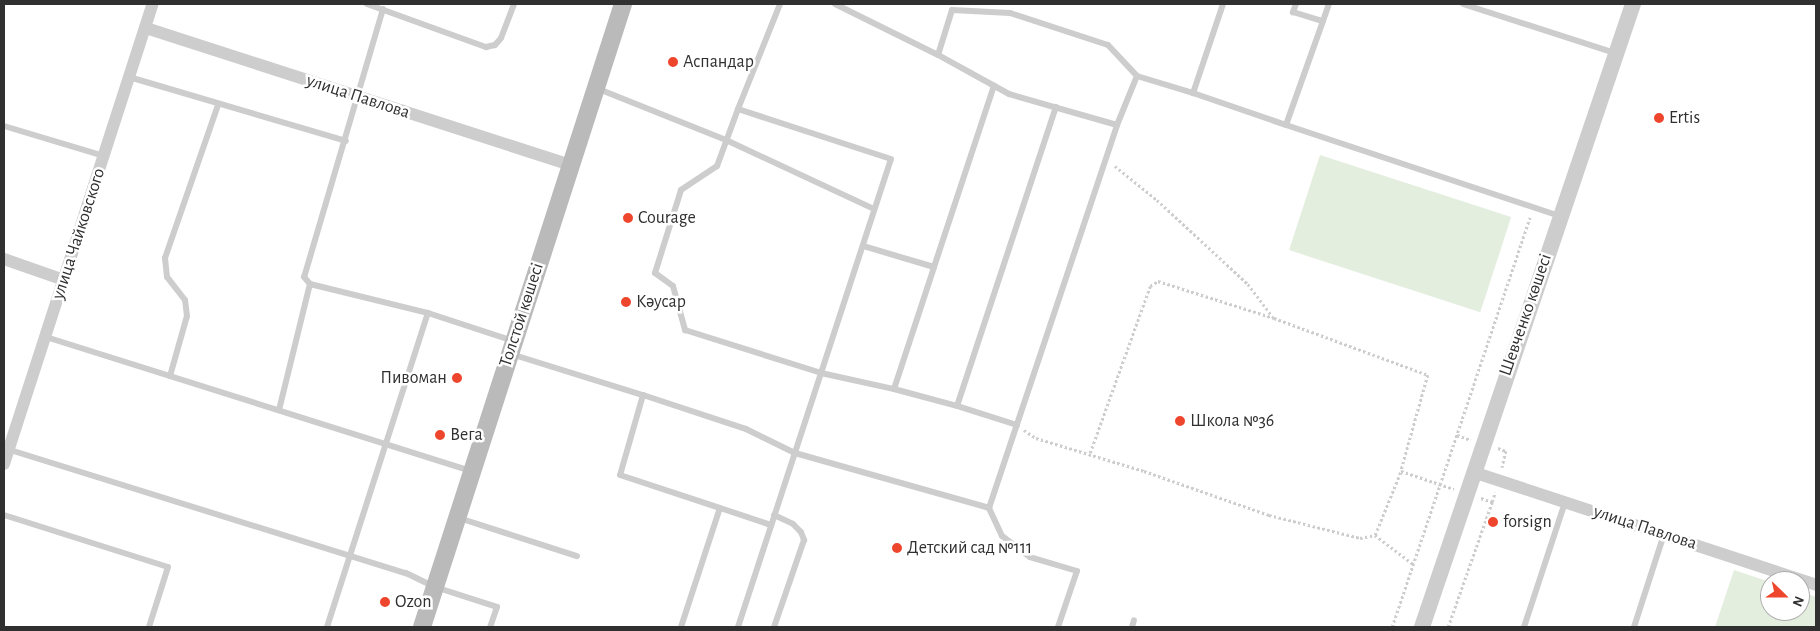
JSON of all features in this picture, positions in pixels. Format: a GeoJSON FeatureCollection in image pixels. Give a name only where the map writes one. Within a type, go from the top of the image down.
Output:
{"type":"FeatureCollection","features":[{"type":"Feature","properties":{"kind":"main road","name":"Толстой көшесі"},"geometry":{"type":"LineString","coordinates":[[422,627],[623,4]]}},
{"type":"Feature","properties":{"kind":"street","name":"улица Чайковского"},"geometry":{"type":"LineString","coordinates":[[4,464],[7,449],[46,337],[153,4]]}},
{"type":"Feature","properties":{"kind":"street","name":"Шевченко көшесі"},"geometry":{"type":"LineString","coordinates":[[1422,627],[1633,4]]}},
{"type":"Feature","properties":{"kind":"street","name":"улица Павлова"},"geometry":{"type":"LineString","coordinates":[[146,28],[570,165]]}},
{"type":"Feature","properties":{"kind":"street"},"geometry":{"type":"LineString","coordinates":[[4,259],[64,280]]}},
{"type":"Feature","properties":{"kind":"street","name":"улица Павлова"},"geometry":{"type":"LineString","coordinates":[[1473,472],[1816,585]]}},
{"type":"Feature","properties":{"kind":"lane"},"geometry":{"type":"LineString","coordinates":[[367,4],[486,48],[495,45],[501,38],[514,4]]}},
{"type":"Feature","properties":{"kind":"lane"},"geometry":{"type":"LineString","coordinates":[[780,4],[717,166],[681,190],[656,273],[674,286],[685,330],[821,373],[894,389],[1017,425]]}},
{"type":"Feature","properties":{"kind":"lane"},"geometry":{"type":"LineString","coordinates":[[835,4],[938,55],[1009,94],[1117,125]]}},
{"type":"Feature","properties":{"kind":"lane"},"geometry":{"type":"LineString","coordinates":[[938,55],[952,7],[958,4]]}},
{"type":"Feature","properties":{"kind":"lane"},"geometry":{"type":"LineString","coordinates":[[1193,93],[1224,4]]}},
{"type":"Feature","properties":{"kind":"lane"},"geometry":{"type":"LineString","coordinates":[[1296,4],[1293,12],[1323,21]]}},
{"type":"Feature","properties":{"kind":"lane"},"geometry":{"type":"LineString","coordinates":[[1286,125],[1329,4]]}},
{"type":"Feature","properties":{"kind":"lane"},"geometry":{"type":"LineString","coordinates":[[1463,4],[1616,54]]}},
{"type":"Feature","properties":{"kind":"lane"},"geometry":{"type":"LineString","coordinates":[[952,7],[1010,13],[1108,44],[1137,76],[1560,216]]}},
{"type":"Feature","properties":{"kind":"lane"},"geometry":{"type":"LineString","coordinates":[[383,9],[359,97],[304,277],[310,284],[428,313],[512,347],[643,395],[746,429],[796,453],[989,508]]}},
{"type":"Feature","properties":{"kind":"lane"},"geometry":{"type":"LineString","coordinates":[[1058,627],[1077,571],[1030,557],[1002,536],[989,508],[1117,125],[1137,76]]}},
{"type":"Feature","properties":{"kind":"lane"},"geometry":{"type":"LineString","coordinates":[[129,77],[218,105],[346,141]]}},
{"type":"Feature","properties":{"kind":"lane"},"geometry":{"type":"LineString","coordinates":[[894,389],[994,86]]}},
{"type":"Feature","properties":{"kind":"lane"},"geometry":{"type":"LineString","coordinates":[[596,88],[726,140],[874,210]]}},
{"type":"Feature","properties":{"kind":"lane"},"geometry":{"type":"LineString","coordinates":[[170,376],[188,316],[185,300],[167,277],[164,258],[218,105]]}},
{"type":"Feature","properties":{"kind":"lane"},"geometry":{"type":"LineString","coordinates":[[957,406],[1056,107]]}},
{"type":"Feature","properties":{"kind":"lane"},"geometry":{"type":"LineString","coordinates":[[738,109],[891,159],[738,627]]}},
{"type":"Feature","properties":{"kind":"lane"},"geometry":{"type":"LineString","coordinates":[[4,126],[104,156]]}},
{"type":"Feature","properties":{"kind":"lane"},"geometry":{"type":"LineString","coordinates":[[863,246],[934,267]]}},
{"type":"Feature","properties":{"kind":"lane"},"geometry":{"type":"LineString","coordinates":[[279,410],[310,284]]}},
{"type":"Feature","properties":{"kind":"lane"},"geometry":{"type":"LineString","coordinates":[[327,627],[428,313]]}},
{"type":"Feature","properties":{"kind":"lane"},"geometry":{"type":"LineString","coordinates":[[46,337],[472,471]]}},
{"type":"Feature","properties":{"kind":"lane"},"geometry":{"type":"LineString","coordinates":[[643,395],[620,475],[771,525]]}},
{"type":"Feature","properties":{"kind":"lane"},"geometry":{"type":"LineString","coordinates":[[7,449],[406,573],[435,587],[497,607],[490,627]]}},
{"type":"Feature","properties":{"kind":"lane"},"geometry":{"type":"LineString","coordinates":[[1524,627],[1565,502]]}},
{"type":"Feature","properties":{"kind":"lane"},"geometry":{"type":"LineString","coordinates":[[681,627],[720,508]]}},
{"type":"Feature","properties":{"kind":"lane"},"geometry":{"type":"LineString","coordinates":[[4,515],[168,567],[149,627]]}},
{"type":"Feature","properties":{"kind":"lane"},"geometry":{"type":"LineString","coordinates":[[774,515],[793,524],[801,532],[804,540],[774,627]]}},
{"type":"Feature","properties":{"kind":"lane"},"geometry":{"type":"LineString","coordinates":[[457,517],[577,556]]}},
{"type":"Feature","properties":{"kind":"lane"},"geometry":{"type":"LineString","coordinates":[[1634,627],[1664,534]]}},
{"type":"Feature","properties":{"kind":"path"},"geometry":{"type":"LineString","coordinates":[[1106,159],[1157,200],[1248,284],[1274,318]]}},
{"type":"Feature","properties":{"kind":"path"},"geometry":{"type":"LineString","coordinates":[[1392,627],[1534,207]]}},
{"type":"Feature","properties":{"kind":"path"},"geometry":{"type":"LineString","coordinates":[[1090,454],[1150,286],[1158,281],[1274,318],[1428,375],[1401,471],[1375,535]]}},
{"type":"Feature","properties":{"kind":"path"},"geometry":{"type":"LineString","coordinates":[[1017,425],[1036,438],[1090,454],[1270,515],[1360,538],[1375,535],[1413,564]]}},
{"type":"Feature","properties":{"kind":"path"},"geometry":{"type":"LineString","coordinates":[[1401,471],[1440,484]]}},
{"type":"Feature","properties":{"kind":"path"},"geometry":{"type":"LineString","coordinates":[[1448,627],[1492,502]]}},
{"type":"Feature","properties":{"kind":"green space"},"geometry":{"type":"Polygon","coordinates":[[[1320,155],[1511,217],[1480,312],[1289,250],[1320,155]]]}},
{"type":"Feature","properties":{"kind":"green space"},"geometry":{"type":"Polygon","coordinates":[[[1734,570],[1760,579],[1760,621],[1810,621],[1810,595],[1816,597],[1816,627],[1715,627],[1734,570]]]}},
{"type":"Feature","properties":{"kind":"place","name":"Аспандар"},"geometry":{"type":"Point","coordinates":[673,62]}},
{"type":"Feature","properties":{"kind":"place","name":"Ertis"},"geometry":{"type":"Point","coordinates":[1659,118]}},
{"type":"Feature","properties":{"kind":"place","name":"Courage"},"geometry":{"type":"Point","coordinates":[628,218]}},
{"type":"Feature","properties":{"kind":"place","name":"Кәусар"},"geometry":{"type":"Point","coordinates":[626,302]}},
{"type":"Feature","properties":{"kind":"place","name":"Пивоман"},"geometry":{"type":"Point","coordinates":[457,378]}},
{"type":"Feature","properties":{"kind":"place","name":"Школа №36"},"geometry":{"type":"Point","coordinates":[1180,421]}},
{"type":"Feature","properties":{"kind":"place","name":"Вега"},"geometry":{"type":"Point","coordinates":[440,435]}},
{"type":"Feature","properties":{"kind":"place","name":"forsign"},"geometry":{"type":"Point","coordinates":[1493,522]}},
{"type":"Feature","properties":{"kind":"place","name":"Детский сад №111"},"geometry":{"type":"Point","coordinates":[897,548]}},
{"type":"Feature","properties":{"kind":"place","name":"Ozon"},"geometry":{"type":"Point","coordinates":[385,602]}}]}
